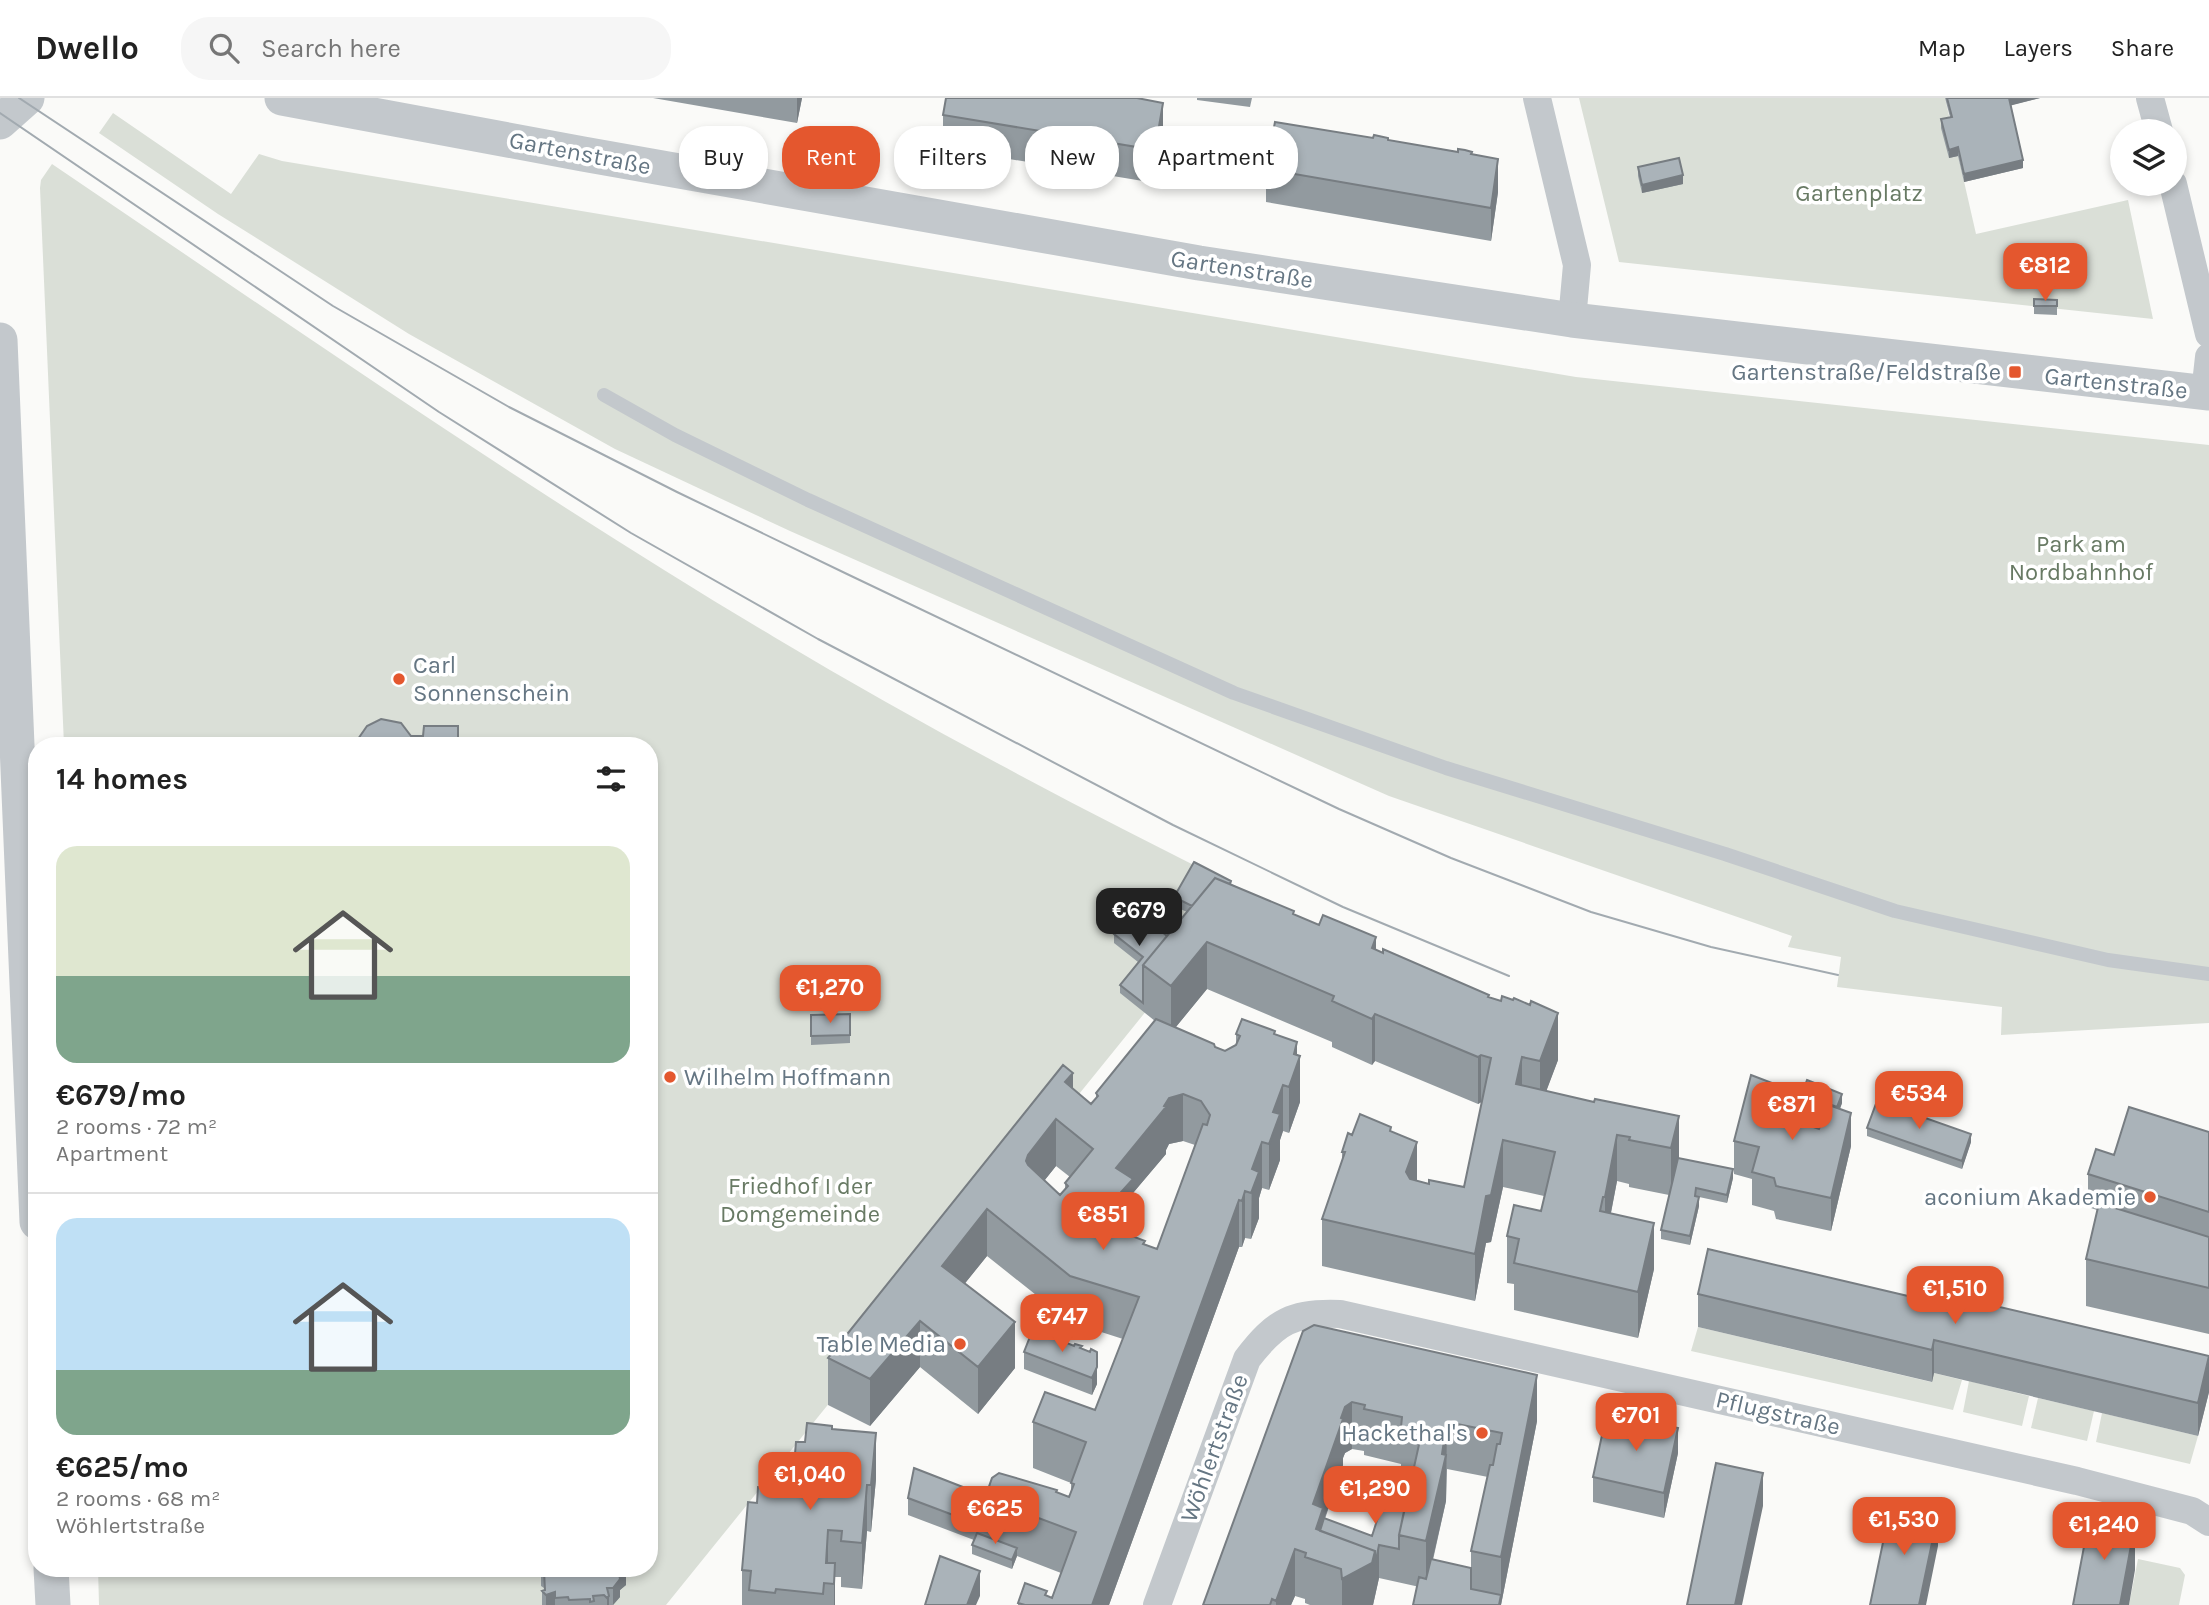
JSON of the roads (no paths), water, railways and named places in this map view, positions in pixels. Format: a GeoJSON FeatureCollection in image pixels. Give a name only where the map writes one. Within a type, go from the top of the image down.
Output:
{"type":"FeatureCollection","features":[{"type":"Feature","properties":{"kind":"street"},"geometry":{"type":"LineString","coordinates":[[0,122],[27,98]]}},
{"type":"Feature","properties":{"kind":"street","name":"Gartenstraße"},"geometry":{"type":"LineString","coordinates":[[282,98],[1199,263],[1572,320],[2207,393]]}},
{"type":"Feature","properties":{"kind":"street"},"geometry":{"type":"LineString","coordinates":[[1537,98],[1577,265],[1572,320]]}},
{"type":"Feature","properties":{"kind":"street"},"geometry":{"type":"LineString","coordinates":[[2150,98],[2156,119]]}},
{"type":"Feature","properties":{"kind":"street"},"geometry":{"type":"LineString","coordinates":[[2176,196],[2209,334]]}},
{"type":"Feature","properties":{"kind":"street"},"geometry":{"type":"LineString","coordinates":[[0,340],[28,1007]]}},
{"type":"Feature","properties":{"kind":"street"},"geometry":{"type":"LineString","coordinates":[[2207,393],[2209,357]]}},
{"type":"Feature","properties":{"kind":"street","name":"Pflugstraße"},"geometry":{"type":"LineString","coordinates":[[1302,1316],[1340,1314],[2077,1481],[2185,1509],[2209,1522]]}},
{"type":"Feature","properties":{"kind":"street","name":"Wöhlertstraße"},"geometry":{"type":"LineString","coordinates":[[1157,1605],[1247,1359],[1266,1334],[1302,1316]]}},
{"type":"Feature","properties":{"kind":"street"},"geometry":{"type":"LineString","coordinates":[[51,1577],[53,1605]]}},
{"type":"Feature","properties":{"kind":"lane"},"geometry":{"type":"LineString","coordinates":[[604,396],[675,435],[808,500],[1234,693],[1446,768],[1895,911],[2108,960],[2209,974]]}},
{"type":"Feature","properties":{"kind":"tram line"},"geometry":{"type":"LineString","coordinates":[[19,98],[333,306],[509,407],[847,574],[1339,809],[1451,858],[1591,912],[1711,947],[1838,975]]}},
{"type":"Feature","properties":{"kind":"tram line"},"geometry":{"type":"LineString","coordinates":[[0,113],[439,412],[631,533],[818,639],[1173,825],[1343,907],[1509,976]]}},
{"type":"Feature","properties":{"kind":"place","name":"Gartenstraße/Feldstraße"},"geometry":{"type":"Point","coordinates":[2015,372]}},
{"type":"Feature","properties":{"kind":"place","name":"Carl Sonnenschein"},"geometry":{"type":"Point","coordinates":[399,679]}},
{"type":"Feature","properties":{"kind":"place","name":"Wilhelm Hoffmann"},"geometry":{"type":"Point","coordinates":[670,1077]}},
{"type":"Feature","properties":{"kind":"place","name":"aconium Akademie"},"geometry":{"type":"Point","coordinates":[2150,1197]}},
{"type":"Feature","properties":{"kind":"place","name":"Table Media"},"geometry":{"type":"Point","coordinates":[960,1344]}},
{"type":"Feature","properties":{"kind":"place","name":"Hackethal's"},"geometry":{"type":"Point","coordinates":[1482,1433]}},
{"type":"Feature","properties":{"kind":"park label","name":"Gartenplatz"},"geometry":{"type":"Point","coordinates":[1859,193]}},
{"type":"Feature","properties":{"kind":"park label","name":"Park am Nordbahnhof"},"geometry":{"type":"Point","coordinates":[2081,558]}},
{"type":"Feature","properties":{"kind":"park label","name":"Friedhof I der Domgemeinde"},"geometry":{"type":"Point","coordinates":[800,1200]}}]}
